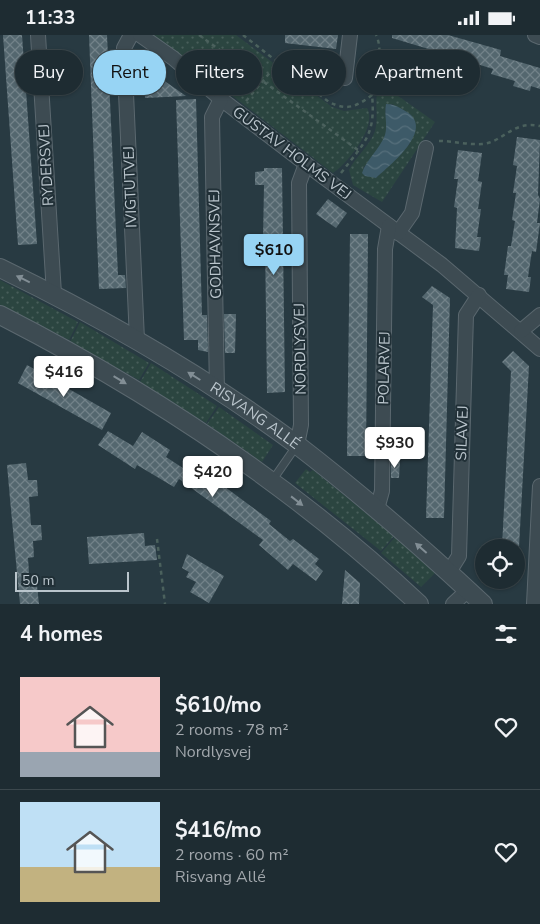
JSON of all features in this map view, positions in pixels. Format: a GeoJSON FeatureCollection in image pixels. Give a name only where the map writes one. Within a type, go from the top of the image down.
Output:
{"type":"FeatureCollection","features":[{"type":"Feature","properties":{"kind":"street","name":"RYDERSVEJ"},"geometry":{"type":"LineString","coordinates":[[38,35],[54,294]]}},
{"type":"Feature","properties":{"kind":"street","name":"IVIGTUTVEJ"},"geometry":{"type":"LineString","coordinates":[[131,35],[124,49],[137,340]]}},
{"type":"Feature","properties":{"kind":"street","name":"GUSTAV HOLMS VEJ"},"geometry":{"type":"LineString","coordinates":[[140,35],[186,67],[221,99],[442,265],[540,349]]}},
{"type":"Feature","properties":{"kind":"street"},"geometry":{"type":"LineString","coordinates":[[346,69],[350,35]]}},
{"type":"Feature","properties":{"kind":"street"},"geometry":{"type":"LineString","coordinates":[[535,35],[540,37]]}},
{"type":"Feature","properties":{"kind":"street","name":"GODHAVNSVEJ"},"geometry":{"type":"LineString","coordinates":[[217,391],[212,117],[221,99]]}},
{"type":"Feature","properties":{"kind":"street"},"geometry":{"type":"LineString","coordinates":[[394,230],[412,213],[426,148]]}},
{"type":"Feature","properties":{"kind":"street","name":"NORDLYSVEJ"},"geometry":{"type":"LineString","coordinates":[[297,445],[301,425],[299,183],[306,164]]}},
{"type":"Feature","properties":{"kind":"street","name":"POLARVEJ"},"geometry":{"type":"LineString","coordinates":[[377,509],[382,491],[385,249],[394,230]]}},
{"type":"Feature","properties":{"kind":"street","name":"RISVANG ALLÉ"},"geometry":{"type":"LineString","coordinates":[[0,268],[54,294],[137,340],[297,445],[377,509],[483,604]]}},
{"type":"Feature","properties":{"kind":"street","name":"SILAVEJ"},"geometry":{"type":"LineString","coordinates":[[448,572],[459,556],[466,315],[479,295]]}},
{"type":"Feature","properties":{"kind":"street"},"geometry":{"type":"LineString","coordinates":[[0,315],[114,376],[194,426],[272,481],[328,525],[419,604]]}},
{"type":"Feature","properties":{"kind":"street"},"geometry":{"type":"LineString","coordinates":[[521,331],[540,315]]}},
{"type":"Feature","properties":{"kind":"street"},"geometry":{"type":"LineString","coordinates":[[534,604],[540,486]]}},
{"type":"Feature","properties":{"kind":"street"},"geometry":{"type":"LineString","coordinates":[[453,604],[468,590]]}},
{"type":"Feature","properties":{"kind":"lane"},"geometry":{"type":"LineString","coordinates":[[272,481],[297,445]]}},
{"type":"Feature","properties":{"kind":"path"},"geometry":{"type":"LineString","coordinates":[[199,35],[220,50]]}},
{"type":"Feature","properties":{"kind":"path"},"geometry":{"type":"LineString","coordinates":[[242,35],[272,58]]}},
{"type":"Feature","properties":{"kind":"path"},"geometry":{"type":"LineString","coordinates":[[376,35],[379,42],[378,50]]}},
{"type":"Feature","properties":{"kind":"path"},"geometry":{"type":"LineString","coordinates":[[272,70],[262,83],[358,151]]}},
{"type":"Feature","properties":{"kind":"path"},"geometry":{"type":"LineString","coordinates":[[238,112],[252,95]]}},
{"type":"Feature","properties":{"kind":"path"},"geometry":{"type":"LineString","coordinates":[[320,95],[340,107],[354,106],[372,95],[373,126],[358,151],[333,184]]}},
{"type":"Feature","properties":{"kind":"path"},"geometry":{"type":"LineString","coordinates":[[426,148],[435,148],[439,141],[489,143],[517,127],[540,126]]}},
{"type":"Feature","properties":{"kind":"path"},"geometry":{"type":"LineString","coordinates":[[157,539],[165,604]]}},
{"type":"Feature","properties":{"kind":"green space"},"geometry":{"type":"Polygon","coordinates":[[[153,35],[236,35],[256,50],[176,50],[176,53],[153,35]]]}},
{"type":"Feature","properties":{"kind":"green space"},"geometry":{"type":"Polygon","coordinates":[[[262,54],[272,62],[272,95],[316,95],[332,107],[344,111],[367,108],[369,116],[365,134],[346,162],[333,173],[231,95],[262,95],[262,54]]]}},
{"type":"Feature","properties":{"kind":"green space"},"geometry":{"type":"Polygon","coordinates":[[[377,95],[397,95],[435,122],[382,202],[353,185],[349,170],[370,142],[375,131],[377,120],[377,95]],[[393,104],[386,105],[387,128],[384,139],[378,150],[363,168],[376,178],[410,144],[393,104]]]}},
{"type":"Feature","properties":{"kind":"green space"},"geometry":{"type":"Polygon","coordinates":[[[0,280],[78,322],[69,340],[0,305],[0,280]]]}},
{"type":"Feature","properties":{"kind":"green space"},"geometry":{"type":"Polygon","coordinates":[[[80,322],[149,363],[139,380],[70,342],[80,322]]]}},
{"type":"Feature","properties":{"kind":"green space"},"geometry":{"type":"Polygon","coordinates":[[[151,363],[217,406],[206,423],[140,382],[151,363]]]}},
{"type":"Feature","properties":{"kind":"green space"},"geometry":{"type":"Polygon","coordinates":[[[219,407],[273,445],[262,462],[207,424],[219,407]]]}},
{"type":"Feature","properties":{"kind":"green space"},"geometry":{"type":"Polygon","coordinates":[[[306,469],[310,472],[313,470],[394,536],[381,551],[295,483],[306,469]]]}},
{"type":"Feature","properties":{"kind":"green space"},"geometry":{"type":"Polygon","coordinates":[[[395,537],[435,573],[421,587],[381,553],[395,537]]]}},
{"type":"Feature","properties":{"kind":"water"},"geometry":{"type":"Polygon","coordinates":[[[386,104],[395,105],[407,112],[414,119],[416,128],[407,147],[391,165],[376,178],[365,176],[362,173],[364,168],[385,135],[386,104]]]}},
{"type":"Feature","properties":{"kind":"building"},"geometry":{"type":"Polygon","coordinates":[[[3,35],[22,35],[23,50],[15,50],[15,95],[26,95],[37,244],[18,245],[3,35]]]}},
{"type":"Feature","properties":{"kind":"building"},"geometry":{"type":"Polygon","coordinates":[[[89,35],[107,35],[108,50],[93,50],[93,95],[110,95],[118,275],[125,275],[126,288],[99,289],[89,35]]]}},
{"type":"Feature","properties":{"kind":"building"},"geometry":{"type":"Polygon","coordinates":[[[285,35],[338,35],[336,49],[285,43],[285,35]]]}},
{"type":"Feature","properties":{"kind":"building"},"geometry":{"type":"Polygon","coordinates":[[[392,35],[448,35],[501,50],[500,56],[540,68],[540,89],[531,86],[530,91],[513,86],[515,81],[491,74],[493,69],[480,65],[480,50],[432,50],[392,38],[392,35]]]}},
{"type":"Feature","properties":{"kind":"building"},"geometry":{"type":"Polygon","coordinates":[[[166,82],[176,89],[176,95],[186,96],[145,98],[145,95],[166,95],[166,82]]]}},
{"type":"Feature","properties":{"kind":"building"},"geometry":{"type":"Polygon","coordinates":[[[196,99],[202,315],[207,315],[208,352],[198,350],[198,340],[184,340],[176,100],[196,99]]]}},
{"type":"Feature","properties":{"kind":"building"},"geometry":{"type":"Polygon","coordinates":[[[517,137],[540,140],[538,195],[540,199],[537,223],[540,223],[536,252],[532,251],[528,277],[531,277],[529,292],[506,289],[508,275],[504,275],[508,246],[511,246],[515,221],[512,220],[517,166],[513,165],[517,137]]]}},
{"type":"Feature","properties":{"kind":"building"},"geometry":{"type":"Polygon","coordinates":[[[458,150],[482,153],[478,181],[482,182],[478,209],[481,209],[477,237],[481,237],[479,251],[455,248],[457,208],[454,207],[458,179],[454,179],[458,150]]]}},
{"type":"Feature","properties":{"kind":"building"},"geometry":{"type":"Polygon","coordinates":[[[264,168],[282,168],[285,392],[267,393],[265,241],[263,241],[264,185],[255,185],[255,172],[264,171],[264,168]]]}},
{"type":"Feature","properties":{"kind":"building"},"geometry":{"type":"Polygon","coordinates":[[[328,199],[347,213],[336,228],[316,214],[328,199]]]}},
{"type":"Feature","properties":{"kind":"building"},"geometry":{"type":"Polygon","coordinates":[[[350,234],[368,234],[366,456],[347,456],[350,234]]]}},
{"type":"Feature","properties":{"kind":"building"},"geometry":{"type":"Polygon","coordinates":[[[432,286],[450,298],[444,518],[426,518],[433,305],[422,297],[432,286]]]}},
{"type":"Feature","properties":{"kind":"building"},"geometry":{"type":"Polygon","coordinates":[[[224,314],[236,314],[235,353],[225,353],[224,314]]]}},
{"type":"Feature","properties":{"kind":"building"},"geometry":{"type":"Polygon","coordinates":[[[513,351],[529,366],[519,539],[502,539],[511,371],[502,362],[513,351]]]}},
{"type":"Feature","properties":{"kind":"building"},"geometry":{"type":"Polygon","coordinates":[[[27,365],[111,413],[102,430],[18,383],[27,365]]]}},
{"type":"Feature","properties":{"kind":"building"},"geometry":{"type":"Polygon","coordinates":[[[108,431],[133,446],[142,432],[170,450],[166,457],[189,472],[193,466],[221,484],[271,521],[269,524],[290,541],[293,539],[319,559],[315,564],[323,571],[316,581],[293,564],[288,570],[259,545],[263,540],[179,479],[174,487],[137,465],[135,469],[98,445],[108,431]]]}},
{"type":"Feature","properties":{"kind":"building"},"geometry":{"type":"Polygon","coordinates":[[[391,461],[400,461],[399,478],[391,478],[391,461]]]}},
{"type":"Feature","properties":{"kind":"building"},"geometry":{"type":"Polygon","coordinates":[[[26,463],[28,480],[37,480],[38,496],[29,497],[31,525],[41,525],[42,540],[33,541],[34,557],[28,558],[30,587],[37,586],[39,604],[20,604],[10,499],[7,465],[26,463]]]}},
{"type":"Feature","properties":{"kind":"building"},"geometry":{"type":"Polygon","coordinates":[[[144,533],[145,546],[155,545],[157,560],[89,564],[87,537],[144,533]]]}},
{"type":"Feature","properties":{"kind":"building"},"geometry":{"type":"Polygon","coordinates":[[[187,554],[224,576],[209,603],[190,592],[196,582],[186,577],[189,572],[182,568],[187,554]]]}},
{"type":"Feature","properties":{"kind":"building"},"geometry":{"type":"Polygon","coordinates":[[[345,570],[360,583],[359,604],[342,604],[345,570]]]}}]}
